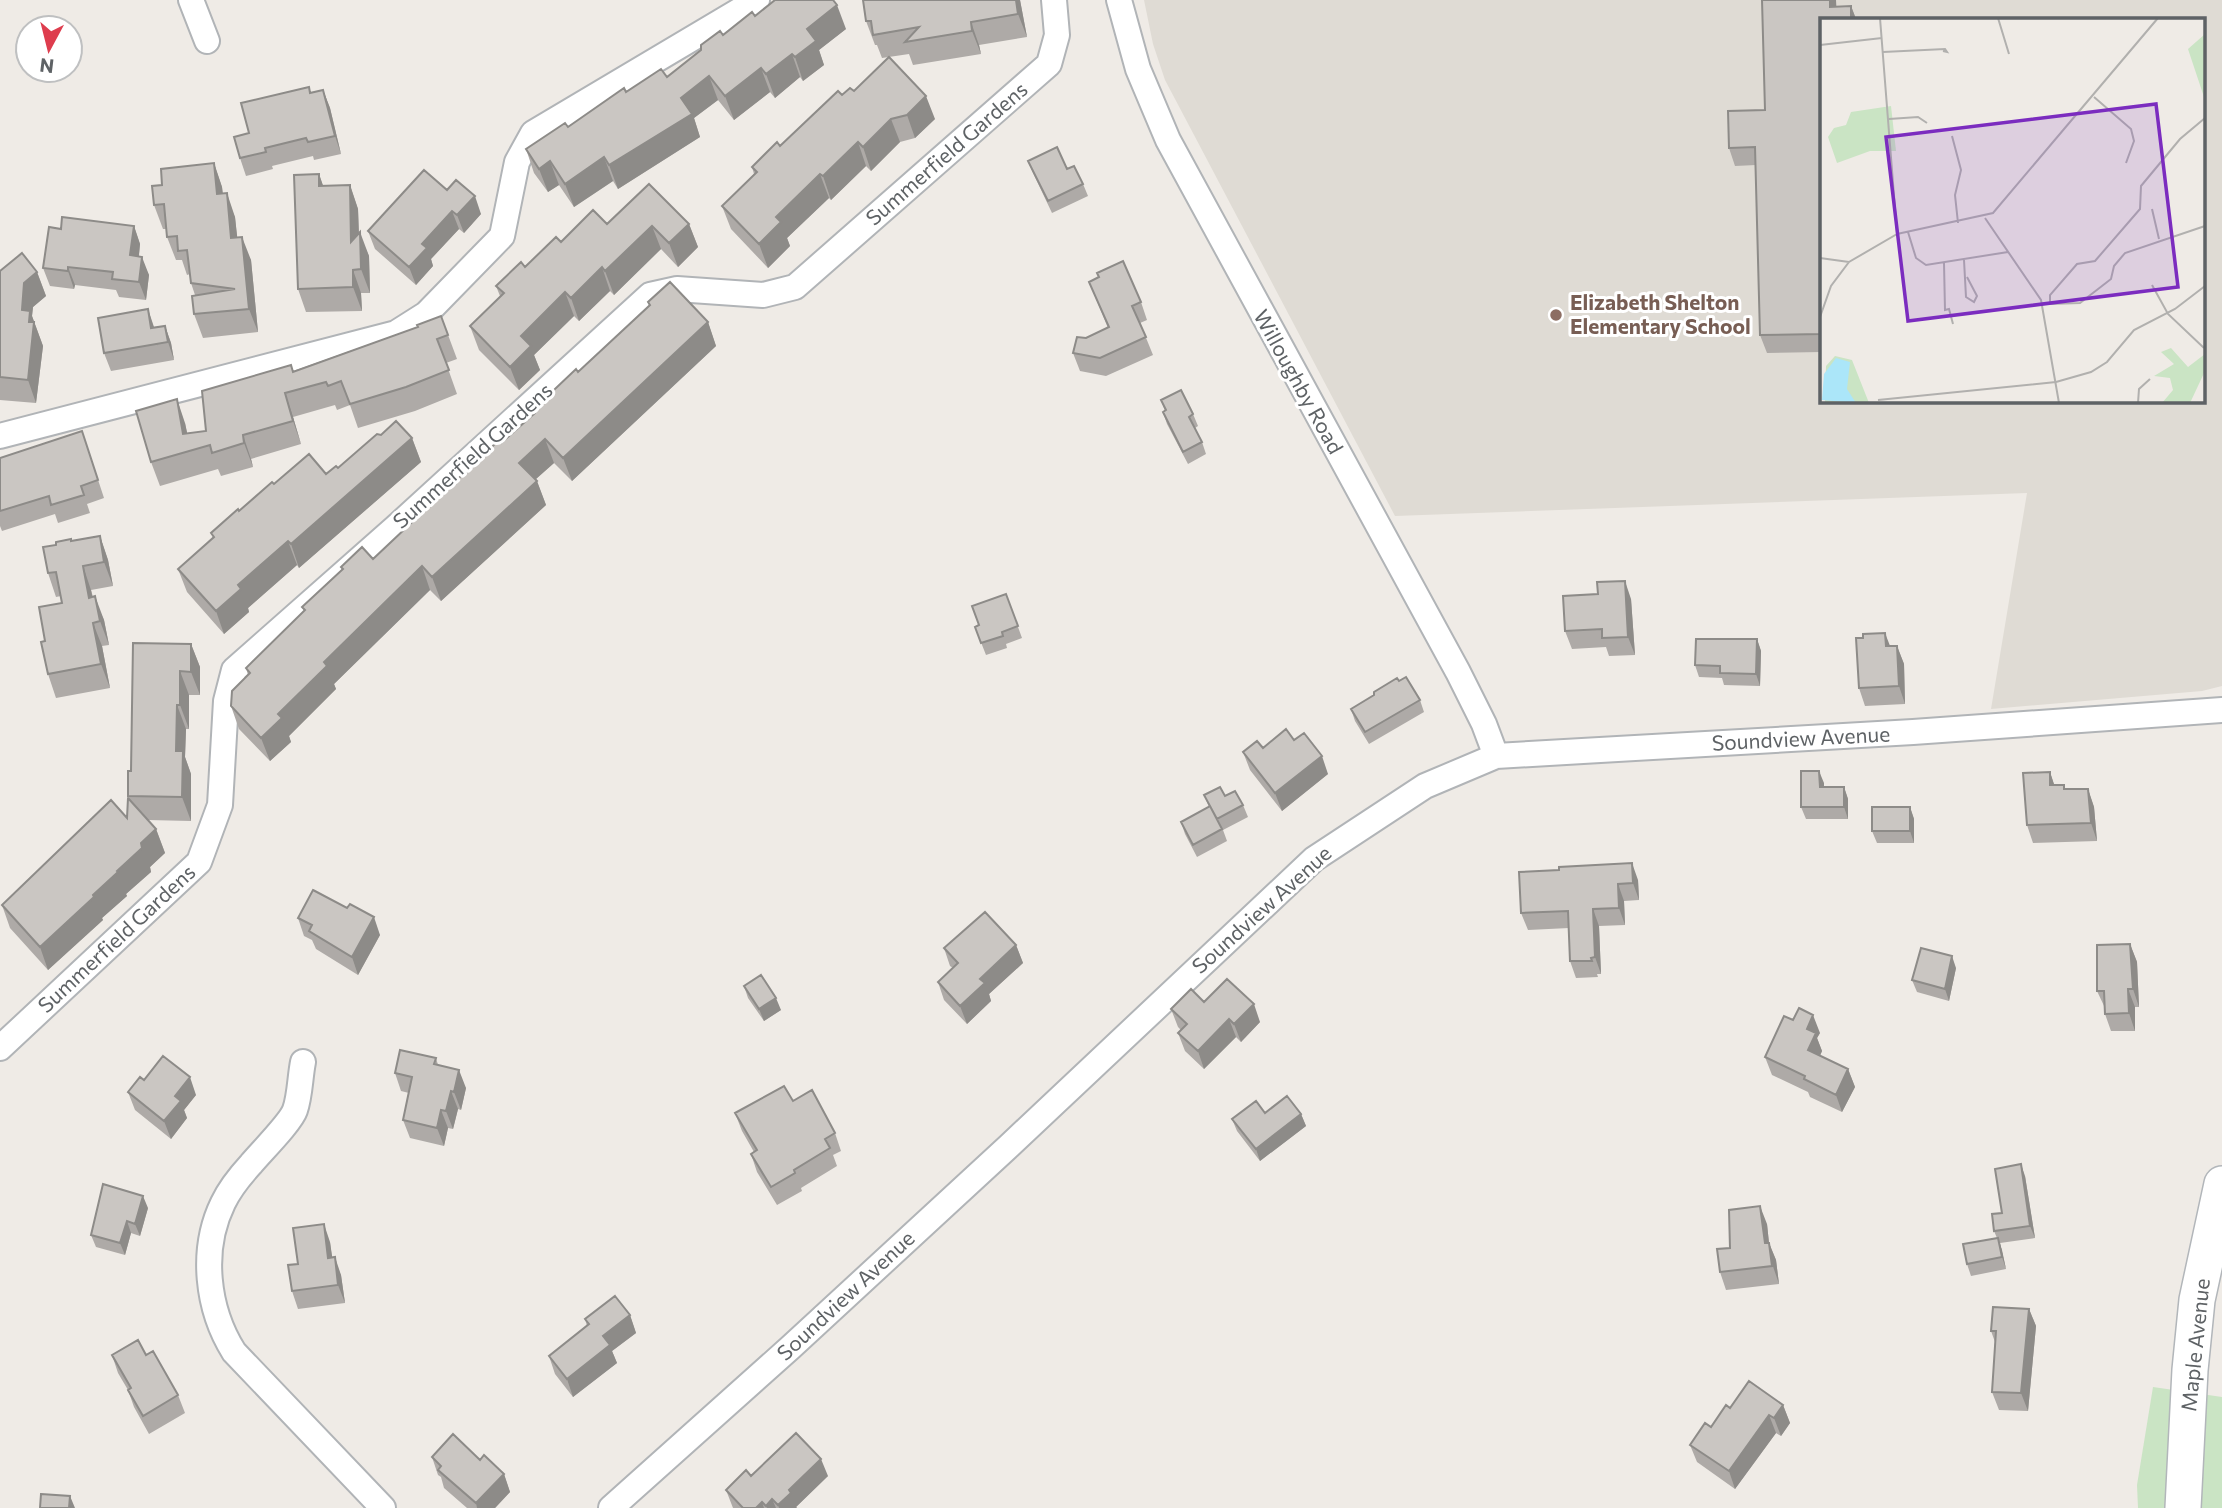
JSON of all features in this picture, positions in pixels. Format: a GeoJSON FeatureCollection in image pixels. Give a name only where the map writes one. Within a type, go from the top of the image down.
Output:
{"type":"FeatureCollection","features":[{"type":"Feature","properties":{"kind":"main road","name":"Maple Avenue"},"geometry":{"type":"LineString","coordinates":[[2183,1508],[2190,1370],[2197,1300],[2222,1184]]}},
{"type":"Feature","properties":{"kind":"street"},"geometry":{"type":"LineString","coordinates":[[191,0],[207,41]]}},
{"type":"Feature","properties":{"kind":"street"},"geometry":{"type":"LineString","coordinates":[[0,436],[396,333],[426,313],[502,236],[517,162],[533,133],[757,0]]}},
{"type":"Feature","properties":{"kind":"street","name":"Summerfield Gardens"},"geometry":{"type":"LineString","coordinates":[[0,1048],[199,862],[220,805],[226,701],[234,670],[396,527],[650,295],[677,289],[763,295],[795,287],[1049,64],[1057,35],[1054,0]]}},
{"type":"Feature","properties":{"kind":"street","name":"Willoughby Road"},"geometry":{"type":"LineString","coordinates":[[1119,0],[1138,69],[1168,141],[1458,672],[1484,724],[1496,756]]}},
{"type":"Feature","properties":{"kind":"street","name":"Soundview Avenue"},"geometry":{"type":"LineString","coordinates":[[611,1508],[1009,1146],[1314,859],[1425,786],[1496,756],[1913,732],[2222,710]]}},
{"type":"Feature","properties":{"kind":"street"},"geometry":{"type":"LineString","coordinates":[[303,1062],[295,1111],[231,1186],[222,1204],[214,1227],[211,1251],[211,1292],[222,1332],[234,1352],[383,1508]]}},
{"type":"Feature","properties":{"kind":"shaded area","name":"Elizabeth Shelton Elementary School"},"geometry":{"type":"Polygon","coordinates":[[[1144,0],[2222,0],[2222,686],[2202,691],[1991,709],[2027,493],[1395,516],[1165,80],[1153,44],[1144,0]]]}},
{"type":"Feature","properties":{"kind":"green space"},"geometry":{"type":"Polygon","coordinates":[[[2153,1387],[2222,1397],[2222,1508],[2138,1508],[2137,1485],[2153,1387]]]}},
{"type":"Feature","properties":{"kind":"building"},"geometry":{"type":"Polygon","coordinates":[[[775,0],[833,0],[837,5],[807,29],[816,41],[795,57],[792,54],[766,74],[761,68],[725,96],[709,76],[681,98],[692,114],[609,165],[604,157],[565,184],[550,161],[539,169],[526,149],[565,123],[568,127],[624,88],[626,92],[661,69],[667,77],[720,31],[723,35],[752,12],[755,16],[775,0]]]}},
{"type":"Feature","properties":{"kind":"building"},"geometry":{"type":"Polygon","coordinates":[[[863,0],[1016,0],[1018,14],[971,22],[972,31],[905,42],[919,27],[873,35],[871,21],[866,21],[863,0]]]}},
{"type":"Feature","properties":{"kind":"building"},"geometry":{"type":"Polygon","coordinates":[[[1762,0],[1830,0],[1830,7],[1851,6],[1851,18],[1820,18],[1820,334],[1760,335],[1755,147],[1729,148],[1728,111],[1765,110],[1762,0]]]}},
{"type":"Feature","properties":{"kind":"building"},"geometry":{"type":"Polygon","coordinates":[[[889,57],[926,96],[907,115],[891,119],[863,147],[858,142],[823,176],[820,174],[776,217],[781,222],[759,244],[722,206],[757,172],[752,167],[777,142],[780,146],[838,91],[842,95],[850,88],[854,91],[889,57]]]}},
{"type":"Feature","properties":{"kind":"building"},"geometry":{"type":"Polygon","coordinates":[[[309,87],[310,93],[323,90],[335,136],[308,142],[306,138],[265,148],[266,152],[240,158],[234,137],[249,133],[241,103],[309,87]]]}},
{"type":"Feature","properties":{"kind":"building"},"geometry":{"type":"Polygon","coordinates":[[[1057,147],[1067,169],[1074,166],[1083,184],[1048,201],[1028,161],[1057,147]]]}},
{"type":"Feature","properties":{"kind":"building"},"geometry":{"type":"Polygon","coordinates":[[[214,163],[217,194],[227,193],[231,238],[242,237],[249,309],[194,314],[192,296],[235,289],[191,283],[187,250],[178,251],[177,236],[167,237],[164,204],[154,205],[152,186],[162,185],[161,169],[214,163]]]}},
{"type":"Feature","properties":{"kind":"building"},"geometry":{"type":"Polygon","coordinates":[[[424,170],[447,190],[456,180],[475,196],[457,215],[452,211],[422,244],[427,248],[409,267],[368,231],[424,170]]]}},
{"type":"Feature","properties":{"kind":"building"},"geometry":{"type":"Polygon","coordinates":[[[319,174],[319,186],[350,185],[351,242],[360,232],[361,269],[353,270],[353,287],[298,289],[294,175],[319,174]]]}},
{"type":"Feature","properties":{"kind":"building"},"geometry":{"type":"Polygon","coordinates":[[[649,184],[689,224],[669,243],[652,226],[605,271],[602,267],[571,298],[565,292],[521,336],[531,346],[510,367],[470,326],[504,293],[496,286],[521,262],[525,267],[556,237],[561,242],[593,210],[607,224],[649,184]]]}},
{"type":"Feature","properties":{"kind":"building"},"geometry":{"type":"Polygon","coordinates":[[[62,217],[134,226],[130,255],[142,257],[139,282],[112,279],[113,272],[68,267],[68,271],[43,268],[49,227],[61,229],[62,217]]]}},
{"type":"Feature","properties":{"kind":"building"},"geometry":{"type":"Polygon","coordinates":[[[22,253],[37,272],[24,283],[22,310],[30,311],[29,322],[34,322],[28,380],[0,377],[0,271],[22,253]]]}},
{"type":"Feature","properties":{"kind":"building"},"geometry":{"type":"Polygon","coordinates":[[[1123,261],[1141,302],[1132,306],[1146,337],[1100,358],[1073,353],[1077,337],[1086,338],[1109,327],[1089,282],[1099,277],[1097,273],[1123,261]]]}},
{"type":"Feature","properties":{"kind":"building"},"geometry":{"type":"Polygon","coordinates":[[[670,282],[708,322],[563,458],[545,439],[519,463],[537,481],[432,577],[422,566],[324,662],[327,666],[278,714],[282,718],[261,738],[231,706],[232,691],[250,673],[246,668],[305,610],[302,607],[343,569],[341,567],[362,547],[373,559],[498,441],[501,443],[535,413],[536,407],[650,305],[648,302],[670,282]]]}},
{"type":"Feature","properties":{"kind":"building"},"geometry":{"type":"Polygon","coordinates":[[[148,309],[151,328],[165,326],[168,342],[104,353],[98,318],[148,309]]]}},
{"type":"Feature","properties":{"kind":"building"},"geometry":{"type":"Polygon","coordinates":[[[441,316],[448,335],[437,339],[449,370],[406,387],[350,404],[341,381],[328,386],[326,382],[285,393],[293,421],[243,435],[244,443],[212,453],[210,445],[151,462],[136,411],[177,399],[183,434],[206,431],[202,391],[291,365],[293,372],[418,327],[417,325],[441,316]]]}},
{"type":"Feature","properties":{"kind":"building"},"geometry":{"type":"Polygon","coordinates":[[[1181,390],[1193,414],[1189,417],[1202,442],[1183,452],[1163,412],[1166,410],[1161,400],[1181,390]]]}},
{"type":"Feature","properties":{"kind":"building"},"geometry":{"type":"Polygon","coordinates":[[[396,421],[412,438],[291,544],[288,541],[238,585],[241,589],[216,611],[178,569],[214,537],[211,533],[238,509],[239,511],[272,482],[274,484],[309,454],[326,474],[336,466],[338,468],[396,421]]]}},
{"type":"Feature","properties":{"kind":"building"},"geometry":{"type":"Polygon","coordinates":[[[82,431],[98,480],[81,486],[84,495],[51,505],[49,496],[0,511],[0,458],[82,431]]]}},
{"type":"Feature","properties":{"kind":"building"},"geometry":{"type":"Polygon","coordinates":[[[100,536],[104,562],[83,566],[89,598],[95,596],[100,621],[93,623],[101,664],[48,674],[41,642],[45,641],[39,607],[62,603],[56,572],[48,573],[43,547],[71,539],[100,536]]]}},
{"type":"Feature","properties":{"kind":"building"},"geometry":{"type":"Polygon","coordinates":[[[1625,581],[1628,637],[1602,638],[1602,629],[1565,631],[1563,596],[1598,594],[1597,582],[1625,581]]]}},
{"type":"Feature","properties":{"kind":"building"},"geometry":{"type":"Polygon","coordinates":[[[1006,594],[1018,626],[1002,632],[1003,636],[981,643],[975,627],[979,625],[972,606],[1006,594]]]}},
{"type":"Feature","properties":{"kind":"building"},"geometry":{"type":"Polygon","coordinates":[[[1885,633],[1886,646],[1897,646],[1899,686],[1859,688],[1856,638],[1863,638],[1863,634],[1885,633]]]}},
{"type":"Feature","properties":{"kind":"building"},"geometry":{"type":"Polygon","coordinates":[[[1696,639],[1757,639],[1756,674],[1720,673],[1720,666],[1695,665],[1696,639]]]}},
{"type":"Feature","properties":{"kind":"building"},"geometry":{"type":"Polygon","coordinates":[[[133,643],[191,644],[191,672],[180,671],[180,705],[177,705],[176,751],[183,751],[182,797],[128,796],[128,771],[131,771],[133,643]]]}},
{"type":"Feature","properties":{"kind":"building"},"geometry":{"type":"Polygon","coordinates":[[[1406,677],[1420,700],[1365,732],[1351,709],[1397,678],[1399,681],[1406,677]]]}},
{"type":"Feature","properties":{"kind":"building"},"geometry":{"type":"Polygon","coordinates":[[[1286,729],[1294,740],[1304,733],[1322,756],[1275,793],[1243,752],[1257,741],[1263,748],[1286,729]]]}},
{"type":"Feature","properties":{"kind":"building"},"geometry":{"type":"Polygon","coordinates":[[[1801,771],[1819,771],[1820,787],[1844,787],[1844,807],[1801,807],[1801,771]]]}},
{"type":"Feature","properties":{"kind":"building"},"geometry":{"type":"Polygon","coordinates":[[[2050,772],[2050,785],[2064,785],[2064,789],[2088,789],[2091,823],[2027,825],[2023,773],[2050,772]]]}},
{"type":"Feature","properties":{"kind":"building"},"geometry":{"type":"Polygon","coordinates":[[[1220,787],[1225,796],[1235,791],[1243,805],[1217,819],[1204,795],[1220,787]]]}},
{"type":"Feature","properties":{"kind":"building"},"geometry":{"type":"Polygon","coordinates":[[[128,798],[156,829],[141,843],[142,848],[93,895],[94,897],[40,947],[2,905],[111,800],[127,818],[128,798]]]}},
{"type":"Feature","properties":{"kind":"building"},"geometry":{"type":"Polygon","coordinates":[[[1210,806],[1222,829],[1193,845],[1181,822],[1210,806]]]}},
{"type":"Feature","properties":{"kind":"building"},"geometry":{"type":"Polygon","coordinates":[[[1872,807],[1910,807],[1910,831],[1872,831],[1872,807]]]}},
{"type":"Feature","properties":{"kind":"building"},"geometry":{"type":"Polygon","coordinates":[[[1632,863],[1633,883],[1618,884],[1619,908],[1593,909],[1595,957],[1591,958],[1592,961],[1570,961],[1568,911],[1521,913],[1519,872],[1632,863]]]}},
{"type":"Feature","properties":{"kind":"building"},"geometry":{"type":"Polygon","coordinates":[[[313,890],[347,908],[350,904],[374,917],[352,957],[309,931],[312,925],[298,918],[313,890]]]}},
{"type":"Feature","properties":{"kind":"building"},"geometry":{"type":"Polygon","coordinates":[[[985,912],[1016,945],[980,979],[985,983],[960,1006],[938,982],[958,963],[944,948],[985,912]]]}},
{"type":"Feature","properties":{"kind":"building"},"geometry":{"type":"Polygon","coordinates":[[[2130,944],[2133,989],[2128,989],[2129,1013],[2105,1014],[2104,991],[2097,991],[2097,945],[2130,944]]]}},
{"type":"Feature","properties":{"kind":"building"},"geometry":{"type":"Polygon","coordinates":[[[1921,948],[1952,956],[1945,989],[1912,980],[1921,948]]]}},
{"type":"Feature","properties":{"kind":"building"},"geometry":{"type":"Polygon","coordinates":[[[761,975],[776,998],[759,1009],[744,986],[761,975]]]}},
{"type":"Feature","properties":{"kind":"building"},"geometry":{"type":"Polygon","coordinates":[[[1227,979],[1254,1004],[1234,1024],[1229,1019],[1198,1051],[1178,1033],[1187,1024],[1171,1009],[1191,989],[1204,1002],[1227,979]]]}},
{"type":"Feature","properties":{"kind":"building"},"geometry":{"type":"Polygon","coordinates":[[[1799,1008],[1813,1015],[1807,1029],[1816,1033],[1808,1050],[1848,1069],[1836,1095],[1804,1079],[1805,1076],[1765,1057],[1784,1016],[1793,1020],[1799,1008]]]}},
{"type":"Feature","properties":{"kind":"building"},"geometry":{"type":"Polygon","coordinates":[[[400,1050],[436,1058],[434,1064],[459,1070],[454,1092],[451,1091],[446,1111],[441,1110],[437,1128],[403,1120],[412,1077],[395,1073],[400,1050]]]}},
{"type":"Feature","properties":{"kind":"building"},"geometry":{"type":"Polygon","coordinates":[[[163,1056],[190,1077],[175,1096],[181,1101],[164,1121],[128,1092],[140,1077],[144,1080],[163,1056]]]}},
{"type":"Feature","properties":{"kind":"building"},"geometry":{"type":"Polygon","coordinates":[[[784,1086],[793,1101],[812,1090],[835,1133],[825,1139],[830,1148],[771,1187],[751,1154],[757,1150],[735,1113],[784,1086]]]}},
{"type":"Feature","properties":{"kind":"building"},"geometry":{"type":"Polygon","coordinates":[[[1287,1096],[1301,1114],[1256,1149],[1232,1119],[1256,1101],[1265,1113],[1287,1096]]]}},
{"type":"Feature","properties":{"kind":"building"},"geometry":{"type":"Polygon","coordinates":[[[2021,1164],[2030,1226],[1994,1231],[1992,1214],[2002,1213],[1995,1169],[2021,1164]]]}},
{"type":"Feature","properties":{"kind":"building"},"geometry":{"type":"Polygon","coordinates":[[[103,1184],[143,1196],[135,1224],[127,1221],[120,1243],[91,1235],[103,1184]]]}},
{"type":"Feature","properties":{"kind":"building"},"geometry":{"type":"Polygon","coordinates":[[[1760,1206],[1765,1243],[1769,1243],[1772,1266],[1720,1272],[1717,1249],[1730,1248],[1729,1210],[1760,1206]]]}},
{"type":"Feature","properties":{"kind":"building"},"geometry":{"type":"Polygon","coordinates":[[[324,1224],[328,1258],[335,1257],[338,1285],[292,1291],[288,1265],[298,1264],[293,1228],[324,1224]]]}},
{"type":"Feature","properties":{"kind":"building"},"geometry":{"type":"Polygon","coordinates":[[[1998,1238],[2002,1257],[1967,1264],[1963,1244],[1998,1238]]]}},
{"type":"Feature","properties":{"kind":"building"},"geometry":{"type":"Polygon","coordinates":[[[615,1296],[630,1315],[603,1336],[610,1345],[567,1379],[549,1356],[589,1324],[585,1319],[615,1296]]]}},
{"type":"Feature","properties":{"kind":"building"},"geometry":{"type":"Polygon","coordinates":[[[1993,1307],[2029,1309],[2021,1393],[1992,1392],[1996,1331],[1991,1331],[1993,1307]]]}},
{"type":"Feature","properties":{"kind":"building"},"geometry":{"type":"Polygon","coordinates":[[[138,1340],[146,1355],[153,1351],[178,1395],[143,1416],[112,1355],[138,1340]]]}},
{"type":"Feature","properties":{"kind":"building"},"geometry":{"type":"Polygon","coordinates":[[[1749,1381],[1783,1405],[1774,1418],[1769,1415],[1729,1471],[1690,1445],[1705,1423],[1711,1427],[1726,1405],[1730,1408],[1749,1381]]]}},
{"type":"Feature","properties":{"kind":"building"},"geometry":{"type":"Polygon","coordinates":[[[796,1433],[821,1459],[789,1490],[791,1493],[778,1505],[772,1499],[766,1506],[762,1502],[756,1508],[743,1508],[726,1490],[746,1470],[751,1476],[796,1433]]]}},
{"type":"Feature","properties":{"kind":"building"},"geometry":{"type":"Polygon","coordinates":[[[453,1434],[480,1460],[484,1455],[504,1474],[476,1503],[438,1470],[441,1466],[432,1457],[453,1434]]]}},
{"type":"Feature","properties":{"kind":"building"},"geometry":{"type":"Polygon","coordinates":[[[41,1494],[70,1496],[69,1508],[40,1508],[41,1494]]]}},
{"type":"Feature","properties":{"kind":"place","name":"Elizabeth Shelton Elementary School"},"geometry":{"type":"Point","coordinates":[1556,315]}}]}
